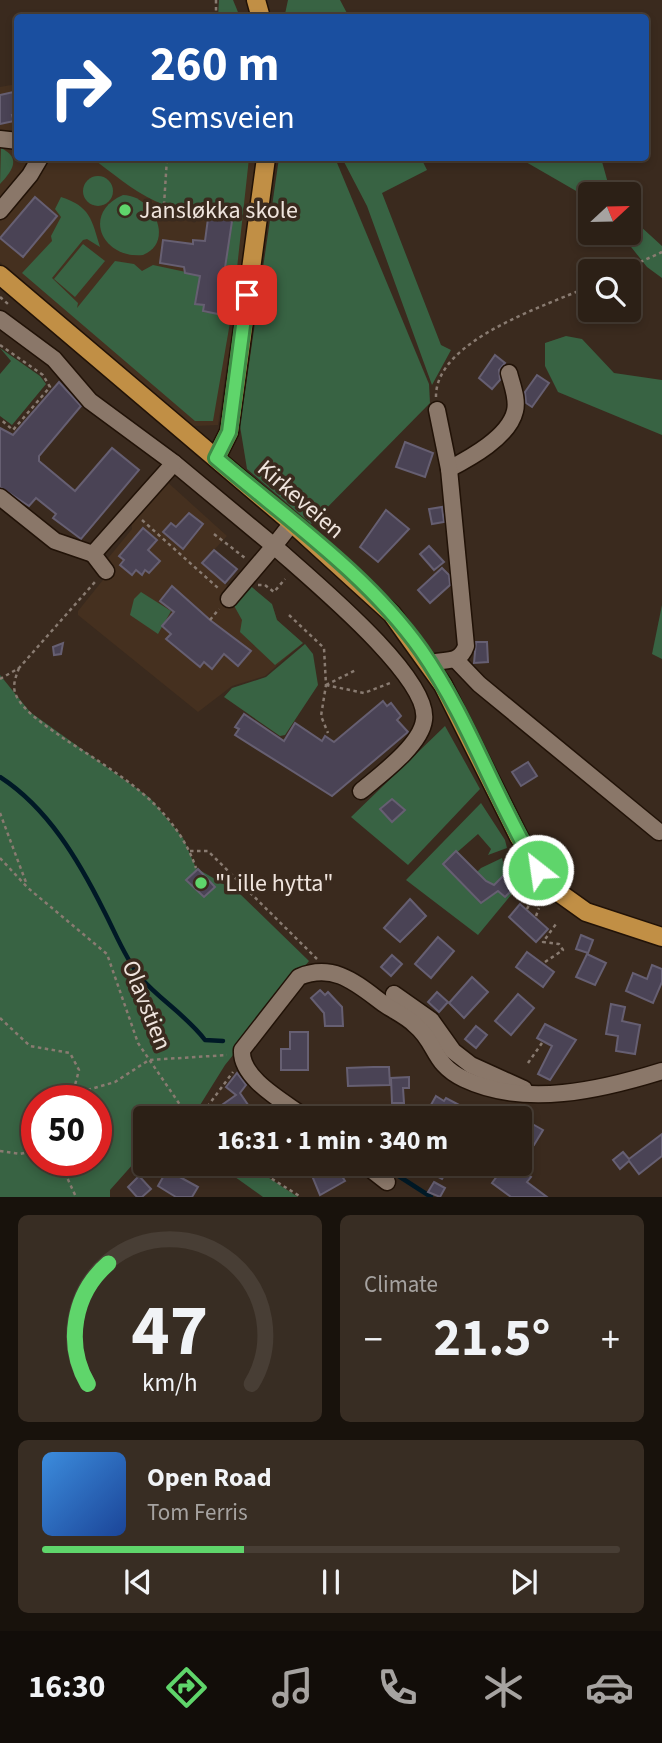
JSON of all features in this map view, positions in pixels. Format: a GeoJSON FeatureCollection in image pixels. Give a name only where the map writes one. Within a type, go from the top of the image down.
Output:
{"type":"FeatureCollection","features":[{"type":"Feature","properties":{"kind":"main road"},"geometry":{"type":"LineString","coordinates":[[216,458],[229,432],[266,161]]}},
{"type":"Feature","properties":{"kind":"main road","name":"Kirkeveien"},"geometry":{"type":"LineString","coordinates":[[0,275],[379,599],[429,663],[472,739],[519,837],[546,880],[571,904],[586,912],[662,937]]}},
{"type":"Feature","properties":{"kind":"street"},"geometry":{"type":"LineString","coordinates":[[0,211],[38,161]]}},
{"type":"Feature","properties":{"kind":"street"},"geometry":{"type":"LineString","coordinates":[[0,319],[54,359],[90,401],[174,463],[274,546],[382,646],[405,675],[424,706],[425,720],[420,735],[386,771],[361,791]]}},
{"type":"Feature","properties":{"kind":"street"},"geometry":{"type":"LineString","coordinates":[[449,469],[483,448],[511,420],[516,405],[509,373]]}},
{"type":"Feature","properties":{"kind":"street"},"geometry":{"type":"LineString","coordinates":[[429,663],[456,660],[463,655],[466,646],[449,469],[437,411]]}},
{"type":"Feature","properties":{"kind":"street"},"geometry":{"type":"LineString","coordinates":[[93,554],[174,463]]}},
{"type":"Feature","properties":{"kind":"street"},"geometry":{"type":"LineString","coordinates":[[0,497],[55,541],[93,554],[106,571]]}},
{"type":"Feature","properties":{"kind":"street"},"geometry":{"type":"LineString","coordinates":[[229,599],[292,523]]}},
{"type":"Feature","properties":{"kind":"street"},"geometry":{"type":"LineString","coordinates":[[456,660],[479,684],[659,832]]}},
{"type":"Feature","properties":{"kind":"street"},"geometry":{"type":"LineString","coordinates":[[291,1106],[250,1074],[242,1056],[299,977],[325,971],[345,975],[416,1025],[445,1068],[465,1080],[498,1090],[533,1093],[576,1092],[614,1086],[662,1071]]}},
{"type":"Feature","properties":{"kind":"street"},"geometry":{"type":"LineString","coordinates":[[394,995],[431,1020],[453,1051],[471,1065],[533,1093]]}},
{"type":"Feature","properties":{"kind":"street"},"geometry":{"type":"LineString","coordinates":[[379,1176],[387,1182]]}},
{"type":"Feature","properties":{"kind":"path"},"geometry":{"type":"LineString","coordinates":[[164,205],[167,161]]}},
{"type":"Feature","properties":{"kind":"path"},"geometry":{"type":"LineString","coordinates":[[641,262],[662,252]]}},
{"type":"Feature","properties":{"kind":"path"},"geometry":{"type":"LineString","coordinates":[[437,411],[436,386],[442,370],[456,353],[484,334],[578,291]]}},
{"type":"Feature","properties":{"kind":"path"},"geometry":{"type":"LineString","coordinates":[[0,345],[28,368],[43,375],[50,387],[13,430],[0,419]]}},
{"type":"Feature","properties":{"kind":"path"},"geometry":{"type":"LineString","coordinates":[[131,511],[221,591],[223,601],[229,599]]}},
{"type":"Feature","properties":{"kind":"path"},"geometry":{"type":"LineString","coordinates":[[214,534],[256,567]]}},
{"type":"Feature","properties":{"kind":"path"},"geometry":{"type":"LineString","coordinates":[[0,679],[19,668],[106,571]]}},
{"type":"Feature","properties":{"kind":"path"},"geometry":{"type":"LineString","coordinates":[[258,585],[265,585],[274,592],[285,579]]}},
{"type":"Feature","properties":{"kind":"path"},"geometry":{"type":"LineString","coordinates":[[289,615],[324,648],[326,685],[321,716],[328,733]]}},
{"type":"Feature","properties":{"kind":"path"},"geometry":{"type":"LineString","coordinates":[[19,668],[13,685],[17,698],[30,712],[150,798],[168,817],[190,851],[196,868]]}},
{"type":"Feature","properties":{"kind":"path"},"geometry":{"type":"LineString","coordinates":[[326,685],[356,670]]}},
{"type":"Feature","properties":{"kind":"path"},"geometry":{"type":"LineString","coordinates":[[326,685],[364,693],[405,675]]}},
{"type":"Feature","properties":{"kind":"path"},"geometry":{"type":"LineString","coordinates":[[0,813],[28,888]]}},
{"type":"Feature","properties":{"kind":"path"},"geometry":{"type":"LineString","coordinates":[[190,851],[208,851],[315,955],[325,971]]}},
{"type":"Feature","properties":{"kind":"path","name":"Olavstien"},"geometry":{"type":"LineString","coordinates":[[0,858],[28,888],[107,954],[130,1023],[149,1060],[180,1106]]}},
{"type":"Feature","properties":{"kind":"path"},"geometry":{"type":"LineString","coordinates":[[527,909],[532,899]]}},
{"type":"Feature","properties":{"kind":"path"},"geometry":{"type":"LineString","coordinates":[[536,916],[539,908]]}},
{"type":"Feature","properties":{"kind":"path"},"geometry":{"type":"LineString","coordinates":[[545,962],[563,950],[559,944],[543,942],[556,924]]}},
{"type":"Feature","properties":{"kind":"path"},"geometry":{"type":"LineString","coordinates":[[0,1018],[30,1046],[70,1053],[79,1070],[74,1085]]}},
{"type":"Feature","properties":{"kind":"path"},"geometry":{"type":"LineString","coordinates":[[528,1063],[542,1043]]}},
{"type":"Feature","properties":{"kind":"path"},"geometry":{"type":"LineString","coordinates":[[104,1085],[114,1082],[149,1060],[242,1056],[207,1106]]}},
{"type":"Feature","properties":{"kind":"path"},"geometry":{"type":"LineString","coordinates":[[0,1151],[21,1154]]}},
{"type":"Feature","properties":{"kind":"path"},"geometry":{"type":"LineString","coordinates":[[66,1176],[76,1197]]}},
{"type":"Feature","properties":{"kind":"path"},"geometry":{"type":"LineString","coordinates":[[267,1176],[301,1197]]}},
{"type":"Feature","properties":{"kind":"shaded area","name":"Jansløkka skole"},"geometry":{"type":"Polygon","coordinates":[[[14,85],[14,161],[258,161],[218,425],[194,426],[0,262],[0,87],[14,85]]]}},
{"type":"Feature","properties":{"kind":"shaded area"},"geometry":{"type":"Polygon","coordinates":[[[164,479],[227,536],[202,563],[231,589],[272,604],[277,620],[303,643],[265,676],[232,686],[198,712],[78,615],[78,611],[111,570],[105,562],[132,529],[131,518],[164,479]]]}},
{"type":"Feature","properties":{"kind":"green space"},"geometry":{"type":"Polygon","coordinates":[[[219,0],[233,0],[239,14],[218,14],[219,0]]]}},
{"type":"Feature","properties":{"kind":"green space"},"geometry":{"type":"Polygon","coordinates":[[[288,0],[340,0],[347,14],[285,14],[288,0]]]}},
{"type":"Feature","properties":{"kind":"green space"},"geometry":{"type":"Polygon","coordinates":[[[1,148],[11,156],[13,165],[0,184],[1,148]]]}},
{"type":"Feature","properties":{"kind":"green space"},"geometry":{"type":"Polygon","coordinates":[[[96,161],[249,161],[233,305],[213,421],[195,421],[22,273],[52,241],[51,236],[61,217],[55,209],[61,197],[78,205],[88,215],[100,247],[87,239],[83,240],[52,278],[78,303],[77,308],[115,261],[134,264],[142,271],[153,265],[200,275],[196,304],[204,305],[203,312],[219,314],[233,208],[178,208],[161,204],[130,187],[96,161]]]}},
{"type":"Feature","properties":{"kind":"green space"},"geometry":{"type":"Polygon","coordinates":[[[279,161],[336,161],[429,384],[430,403],[311,524],[247,469],[240,426],[279,161]]]}},
{"type":"Feature","properties":{"kind":"green space"},"geometry":{"type":"Polygon","coordinates":[[[344,161],[422,161],[427,170],[382,193],[441,345],[451,350],[432,385],[367,206],[344,161]]]}},
{"type":"Feature","properties":{"kind":"green space"},"geometry":{"type":"Polygon","coordinates":[[[524,161],[602,161],[608,182],[578,182],[578,192],[524,161]]]}},
{"type":"Feature","properties":{"kind":"green space"},"geometry":{"type":"Polygon","coordinates":[[[98,176],[109,180],[113,191],[109,202],[98,206],[87,202],[83,191],[87,180],[98,176]]]}},
{"type":"Feature","properties":{"kind":"green space"},"geometry":{"type":"Polygon","coordinates":[[[123,195],[143,202],[156,220],[158,240],[153,248],[143,255],[117,250],[108,243],[102,233],[100,223],[103,213],[110,203],[123,195]]]}},
{"type":"Feature","properties":{"kind":"green space"},"geometry":{"type":"Polygon","coordinates":[[[641,227],[662,246],[662,278],[630,245],[641,245],[641,227]]]}},
{"type":"Feature","properties":{"kind":"green space"},"geometry":{"type":"Polygon","coordinates":[[[83,244],[105,261],[75,297],[54,279],[83,244]]]}},
{"type":"Feature","properties":{"kind":"green space"},"geometry":{"type":"Polygon","coordinates":[[[566,336],[582,339],[614,373],[662,380],[662,435],[558,392],[545,366],[545,343],[566,336]]]}},
{"type":"Feature","properties":{"kind":"green space"},"geometry":{"type":"Polygon","coordinates":[[[0,348],[40,376],[46,384],[12,425],[0,416],[0,374],[11,361],[0,348]]]}},
{"type":"Feature","properties":{"kind":"green space"},"geometry":{"type":"Polygon","coordinates":[[[247,583],[272,604],[277,620],[303,643],[275,665],[240,632],[242,620],[232,602],[247,583]]]}},
{"type":"Feature","properties":{"kind":"green space"},"geometry":{"type":"Polygon","coordinates":[[[141,592],[171,611],[158,634],[130,615],[134,599],[141,592]]]}},
{"type":"Feature","properties":{"kind":"green space"},"geometry":{"type":"Polygon","coordinates":[[[662,605],[662,659],[652,654],[662,605]]]}},
{"type":"Feature","properties":{"kind":"green space"},"geometry":{"type":"Polygon","coordinates":[[[305,644],[313,654],[318,685],[285,735],[280,736],[224,697],[232,688],[266,677],[305,644]]]}},
{"type":"Feature","properties":{"kind":"green space"},"geometry":{"type":"Polygon","coordinates":[[[0,675],[30,712],[150,798],[183,838],[196,868],[239,893],[309,961],[225,1065],[199,1106],[133,1106],[133,1164],[110,1190],[110,1197],[0,1197],[0,675]]]}},
{"type":"Feature","properties":{"kind":"green space"},"geometry":{"type":"Polygon","coordinates":[[[445,726],[480,789],[408,865],[351,817],[445,726]]]}},
{"type":"Feature","properties":{"kind":"green space"},"geometry":{"type":"Polygon","coordinates":[[[481,803],[505,840],[507,848],[488,855],[491,849],[478,834],[454,855],[468,881],[481,868],[502,858],[511,895],[478,935],[406,880],[481,803]]]}},
{"type":"Feature","properties":{"kind":"green space"},"geometry":{"type":"Polygon","coordinates":[[[234,1176],[266,1176],[298,1197],[263,1197],[234,1176]]]}},
{"type":"Feature","properties":{"kind":"building"},"geometry":{"type":"Polygon","coordinates":[[[14,92],[14,121],[0,124],[0,95],[14,92]]]}},
{"type":"Feature","properties":{"kind":"building"},"geometry":{"type":"Polygon","coordinates":[[[35,197],[57,216],[23,257],[0,238],[35,197]]]}},
{"type":"Feature","properties":{"kind":"building"},"geometry":{"type":"Polygon","coordinates":[[[218,206],[234,208],[218,314],[203,311],[204,305],[195,304],[200,276],[185,273],[184,267],[160,263],[163,240],[193,244],[193,240],[205,241],[209,211],[218,212],[218,206]]]}},
{"type":"Feature","properties":{"kind":"building"},"geometry":{"type":"Polygon","coordinates":[[[495,355],[505,363],[499,370],[500,380],[492,389],[479,378],[495,355]]]}},
{"type":"Feature","properties":{"kind":"building"},"geometry":{"type":"Polygon","coordinates":[[[537,375],[549,383],[532,407],[526,403],[525,392],[537,375]]]}},
{"type":"Feature","properties":{"kind":"building"},"geometry":{"type":"Polygon","coordinates":[[[59,382],[81,406],[39,456],[39,461],[75,491],[112,448],[139,470],[81,539],[53,518],[56,514],[36,498],[29,506],[0,487],[0,428],[13,435],[59,382]]]}},
{"type":"Feature","properties":{"kind":"building"},"geometry":{"type":"Polygon","coordinates":[[[405,442],[433,453],[425,477],[396,467],[405,442]]]}},
{"type":"Feature","properties":{"kind":"building"},"geometry":{"type":"Polygon","coordinates":[[[442,507],[444,522],[432,524],[429,509],[442,507]]]}},
{"type":"Feature","properties":{"kind":"building"},"geometry":{"type":"Polygon","coordinates":[[[386,510],[409,529],[378,562],[360,547],[386,510]]]}},
{"type":"Feature","properties":{"kind":"building"},"geometry":{"type":"Polygon","coordinates":[[[189,513],[203,524],[183,549],[163,532],[171,523],[176,527],[189,513]]]}},
{"type":"Feature","properties":{"kind":"building"},"geometry":{"type":"Polygon","coordinates":[[[143,528],[157,540],[148,550],[160,561],[149,573],[145,570],[142,575],[136,570],[132,575],[120,565],[124,560],[119,556],[143,528]]]}},
{"type":"Feature","properties":{"kind":"building"},"geometry":{"type":"Polygon","coordinates":[[[429,546],[444,562],[434,570],[420,554],[429,546]]]}},
{"type":"Feature","properties":{"kind":"building"},"geometry":{"type":"Polygon","coordinates":[[[214,550],[237,569],[225,583],[202,563],[214,550]]]}},
{"type":"Feature","properties":{"kind":"building"},"geometry":{"type":"Polygon","coordinates":[[[442,568],[449,575],[450,585],[430,603],[418,590],[442,568]]]}},
{"type":"Feature","properties":{"kind":"building"},"geometry":{"type":"Polygon","coordinates":[[[172,586],[210,620],[251,651],[238,666],[224,654],[212,669],[204,662],[200,667],[166,639],[171,634],[162,626],[174,612],[160,601],[172,586]]]}},
{"type":"Feature","properties":{"kind":"building"},"geometry":{"type":"Polygon","coordinates":[[[476,642],[487,642],[488,662],[474,663],[476,642]]]}},
{"type":"Feature","properties":{"kind":"building"},"geometry":{"type":"Polygon","coordinates":[[[63,643],[61,654],[54,655],[53,647],[63,643]]]}},
{"type":"Feature","properties":{"kind":"building"},"geometry":{"type":"Polygon","coordinates":[[[383,701],[387,706],[391,703],[401,716],[397,720],[408,732],[332,796],[235,735],[239,729],[235,727],[244,714],[284,741],[295,723],[322,741],[325,736],[334,742],[383,701]]]}},
{"type":"Feature","properties":{"kind":"building"},"geometry":{"type":"Polygon","coordinates":[[[528,762],[537,776],[521,786],[512,772],[528,762]]]}},
{"type":"Feature","properties":{"kind":"building"},"geometry":{"type":"Polygon","coordinates":[[[392,799],[405,810],[392,822],[380,809],[392,799]]]}},
{"type":"Feature","properties":{"kind":"building"},"geometry":{"type":"Polygon","coordinates":[[[456,851],[486,881],[494,885],[505,874],[516,886],[505,897],[498,891],[481,903],[443,864],[456,851]]]}},
{"type":"Feature","properties":{"kind":"building","name":"\"Lille hytta\""},"geometry":{"type":"Polygon","coordinates":[[[198,869],[215,887],[204,897],[186,880],[198,869]]]}},
{"type":"Feature","properties":{"kind":"building"},"geometry":{"type":"Polygon","coordinates":[[[410,899],[426,916],[400,942],[384,928],[410,899]]]}},
{"type":"Feature","properties":{"kind":"building"},"geometry":{"type":"Polygon","coordinates":[[[520,904],[548,929],[536,942],[509,917],[520,904]]]}},
{"type":"Feature","properties":{"kind":"building"},"geometry":{"type":"Polygon","coordinates":[[[581,935],[593,940],[588,953],[576,949],[581,935]]]}},
{"type":"Feature","properties":{"kind":"building"},"geometry":{"type":"Polygon","coordinates":[[[438,937],[454,951],[431,978],[415,964],[438,937]]]}},
{"type":"Feature","properties":{"kind":"building"},"geometry":{"type":"Polygon","coordinates":[[[527,952],[554,972],[543,987],[516,967],[527,952]]]}},
{"type":"Feature","properties":{"kind":"building"},"geometry":{"type":"Polygon","coordinates":[[[587,954],[606,963],[595,985],[576,977],[587,954]]]}},
{"type":"Feature","properties":{"kind":"building"},"geometry":{"type":"Polygon","coordinates":[[[392,955],[402,964],[391,976],[381,967],[392,955]]]}},
{"type":"Feature","properties":{"kind":"building"},"geometry":{"type":"Polygon","coordinates":[[[652,965],[662,969],[662,982],[653,1003],[626,991],[633,973],[647,979],[652,965]]]}},
{"type":"Feature","properties":{"kind":"building"},"geometry":{"type":"Polygon","coordinates":[[[472,977],[488,992],[464,1018],[449,1003],[472,977]]]}},
{"type":"Feature","properties":{"kind":"building"},"geometry":{"type":"Polygon","coordinates":[[[320,990],[325,995],[328,992],[342,1007],[343,1026],[325,1026],[324,1013],[311,998],[320,990]]]}},
{"type":"Feature","properties":{"kind":"building"},"geometry":{"type":"Polygon","coordinates":[[[437,992],[448,1002],[439,1012],[428,1002],[437,992]]]}},
{"type":"Feature","properties":{"kind":"building"},"geometry":{"type":"Polygon","coordinates":[[[518,994],[534,1008],[511,1035],[495,1021],[518,994]]]}},
{"type":"Feature","properties":{"kind":"building"},"geometry":{"type":"Polygon","coordinates":[[[611,1004],[625,1007],[622,1021],[640,1025],[635,1054],[616,1051],[618,1036],[606,1034],[611,1004]]]}},
{"type":"Feature","properties":{"kind":"building"},"geometry":{"type":"Polygon","coordinates":[[[545,1024],[576,1040],[550,1080],[538,1074],[552,1046],[537,1038],[545,1024]]]}},
{"type":"Feature","properties":{"kind":"building"},"geometry":{"type":"Polygon","coordinates":[[[476,1026],[487,1035],[476,1048],[465,1039],[476,1026]]]}},
{"type":"Feature","properties":{"kind":"building"},"geometry":{"type":"Polygon","coordinates":[[[290,1032],[308,1032],[308,1070],[281,1070],[281,1049],[290,1049],[290,1032]]]}},
{"type":"Feature","properties":{"kind":"building"},"geometry":{"type":"Polygon","coordinates":[[[389,1067],[390,1085],[348,1086],[347,1068],[389,1067]]]}},
{"type":"Feature","properties":{"kind":"building"},"geometry":{"type":"Polygon","coordinates":[[[237,1073],[246,1085],[240,1093],[249,1106],[220,1106],[236,1095],[226,1087],[237,1073]]]}},
{"type":"Feature","properties":{"kind":"building"},"geometry":{"type":"Polygon","coordinates":[[[409,1077],[409,1088],[403,1088],[404,1103],[392,1103],[391,1078],[409,1077]]]}},
{"type":"Feature","properties":{"kind":"building"},"geometry":{"type":"Polygon","coordinates":[[[436,1096],[461,1106],[430,1106],[436,1096]]]}},
{"type":"Feature","properties":{"kind":"building"},"geometry":{"type":"Polygon","coordinates":[[[532,1124],[543,1130],[534,1145],[532,1144],[532,1124]]]}},
{"type":"Feature","properties":{"kind":"building"},"geometry":{"type":"Polygon","coordinates":[[[662,1134],[662,1156],[639,1174],[629,1161],[620,1169],[613,1160],[623,1152],[629,1159],[662,1134]]]}},
{"type":"Feature","properties":{"kind":"building"},"geometry":{"type":"Polygon","coordinates":[[[139,1176],[151,1189],[142,1197],[137,1197],[128,1187],[139,1176]]]}},
{"type":"Feature","properties":{"kind":"building"},"geometry":{"type":"Polygon","coordinates":[[[164,1176],[178,1176],[198,1187],[192,1197],[176,1197],[158,1186],[164,1176]]]}},
{"type":"Feature","properties":{"kind":"building"},"geometry":{"type":"Polygon","coordinates":[[[312,1176],[342,1176],[345,1181],[320,1195],[312,1176]]]}},
{"type":"Feature","properties":{"kind":"building"},"geometry":{"type":"Polygon","coordinates":[[[497,1176],[530,1176],[527,1182],[547,1197],[511,1197],[492,1183],[497,1176]]]}},
{"type":"Feature","properties":{"kind":"building"},"geometry":{"type":"Polygon","coordinates":[[[434,1182],[445,1188],[440,1197],[428,1192],[434,1182]]]}},
{"type":"Feature","properties":{"kind":"waterway"},"geometry":{"type":"LineString","coordinates":[[0,777],[33,804],[61,837],[84,873],[140,977],[205,1040],[223,1041]]}},
{"type":"Feature","properties":{"kind":"waterway"},"geometry":{"type":"LineString","coordinates":[[399,1176],[431,1197]]}},
{"type":"Feature","properties":{"kind":"place","name":"Jansløkka skole"},"geometry":{"type":"Point","coordinates":[125,210]}},
{"type":"Feature","properties":{"kind":"place","name":"\"Lille hytta\""},"geometry":{"type":"Point","coordinates":[201,883]}},
{"type":"Feature","properties":{"kind":"route"},"geometry":{"type":"LineString","coordinates":[[247,295],[229,432],[216,458],[373,594],[407,631],[456,707],[509,818],[538,870]]}}]}
